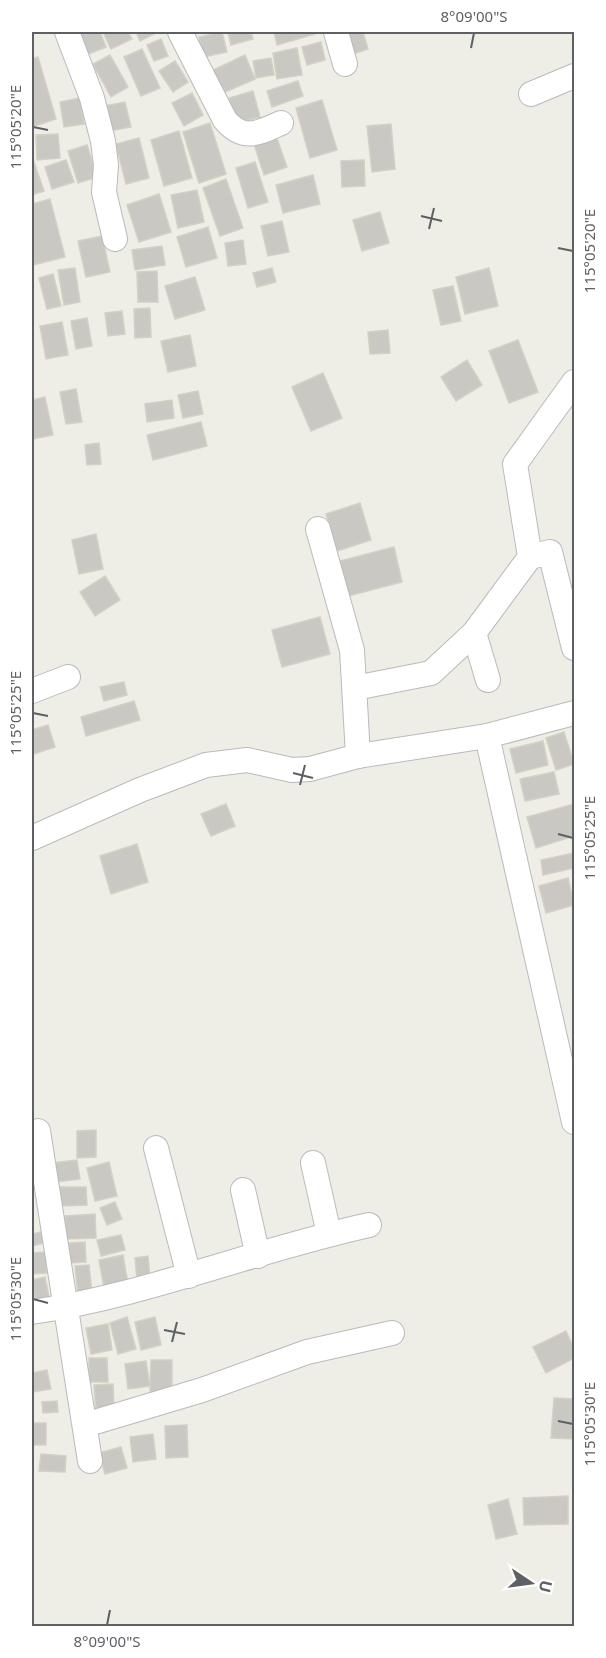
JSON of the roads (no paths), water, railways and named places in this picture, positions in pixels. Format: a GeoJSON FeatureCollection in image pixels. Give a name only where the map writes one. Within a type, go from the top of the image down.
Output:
{"type":"FeatureCollection","features":[{"type":"Feature","properties":{"kind":"street"},"geometry":{"type":"LineString","coordinates":[[67,32],[85,74],[103,141],[106,165],[104,192],[115,239]]}},
{"type":"Feature","properties":{"kind":"street"},"geometry":{"type":"LineString","coordinates":[[180,32],[225,120],[234,130],[240,134],[256,133],[281,123]]}},
{"type":"Feature","properties":{"kind":"street"},"geometry":{"type":"LineString","coordinates":[[336,32],[345,64]]}},
{"type":"Feature","properties":{"kind":"street"},"geometry":{"type":"LineString","coordinates":[[531,94],[574,76]]}},
{"type":"Feature","properties":{"kind":"street"},"geometry":{"type":"LineString","coordinates":[[530,557],[515,464],[574,382]]}},
{"type":"Feature","properties":{"kind":"street"},"geometry":{"type":"LineString","coordinates":[[318,529],[352,650],[358,756]]}},
{"type":"Feature","properties":{"kind":"street"},"geometry":{"type":"LineString","coordinates":[[355,688],[431,673],[474,633],[530,557],[550,552],[574,648]]}},
{"type":"Feature","properties":{"kind":"street"},"geometry":{"type":"LineString","coordinates":[[474,633],[488,680]]}},
{"type":"Feature","properties":{"kind":"street"},"geometry":{"type":"LineString","coordinates":[[32,692],[68,677]]}},
{"type":"Feature","properties":{"kind":"street"},"geometry":{"type":"LineString","coordinates":[[32,838],[140,790],[206,765],[247,760],[301,770],[358,756],[487,736],[574,713]]}},
{"type":"Feature","properties":{"kind":"street"},"geometry":{"type":"LineString","coordinates":[[487,736],[573,1106]]}},
{"type":"Feature","properties":{"kind":"street"},"geometry":{"type":"LineString","coordinates":[[38,1131],[90,1461]]}},
{"type":"Feature","properties":{"kind":"street"},"geometry":{"type":"LineString","coordinates":[[156,1148],[189,1276]]}},
{"type":"Feature","properties":{"kind":"street"},"geometry":{"type":"LineString","coordinates":[[313,1163],[329,1234]]}},
{"type":"Feature","properties":{"kind":"street"},"geometry":{"type":"LineString","coordinates":[[243,1190],[258,1256]]}},
{"type":"Feature","properties":{"kind":"street"},"geometry":{"type":"LineString","coordinates":[[32,1312],[65,1307],[189,1276],[329,1234],[369,1225]]}},
{"type":"Feature","properties":{"kind":"street"},"geometry":{"type":"LineString","coordinates":[[85,1425],[202,1389],[307,1352],[392,1333]]}}]}
